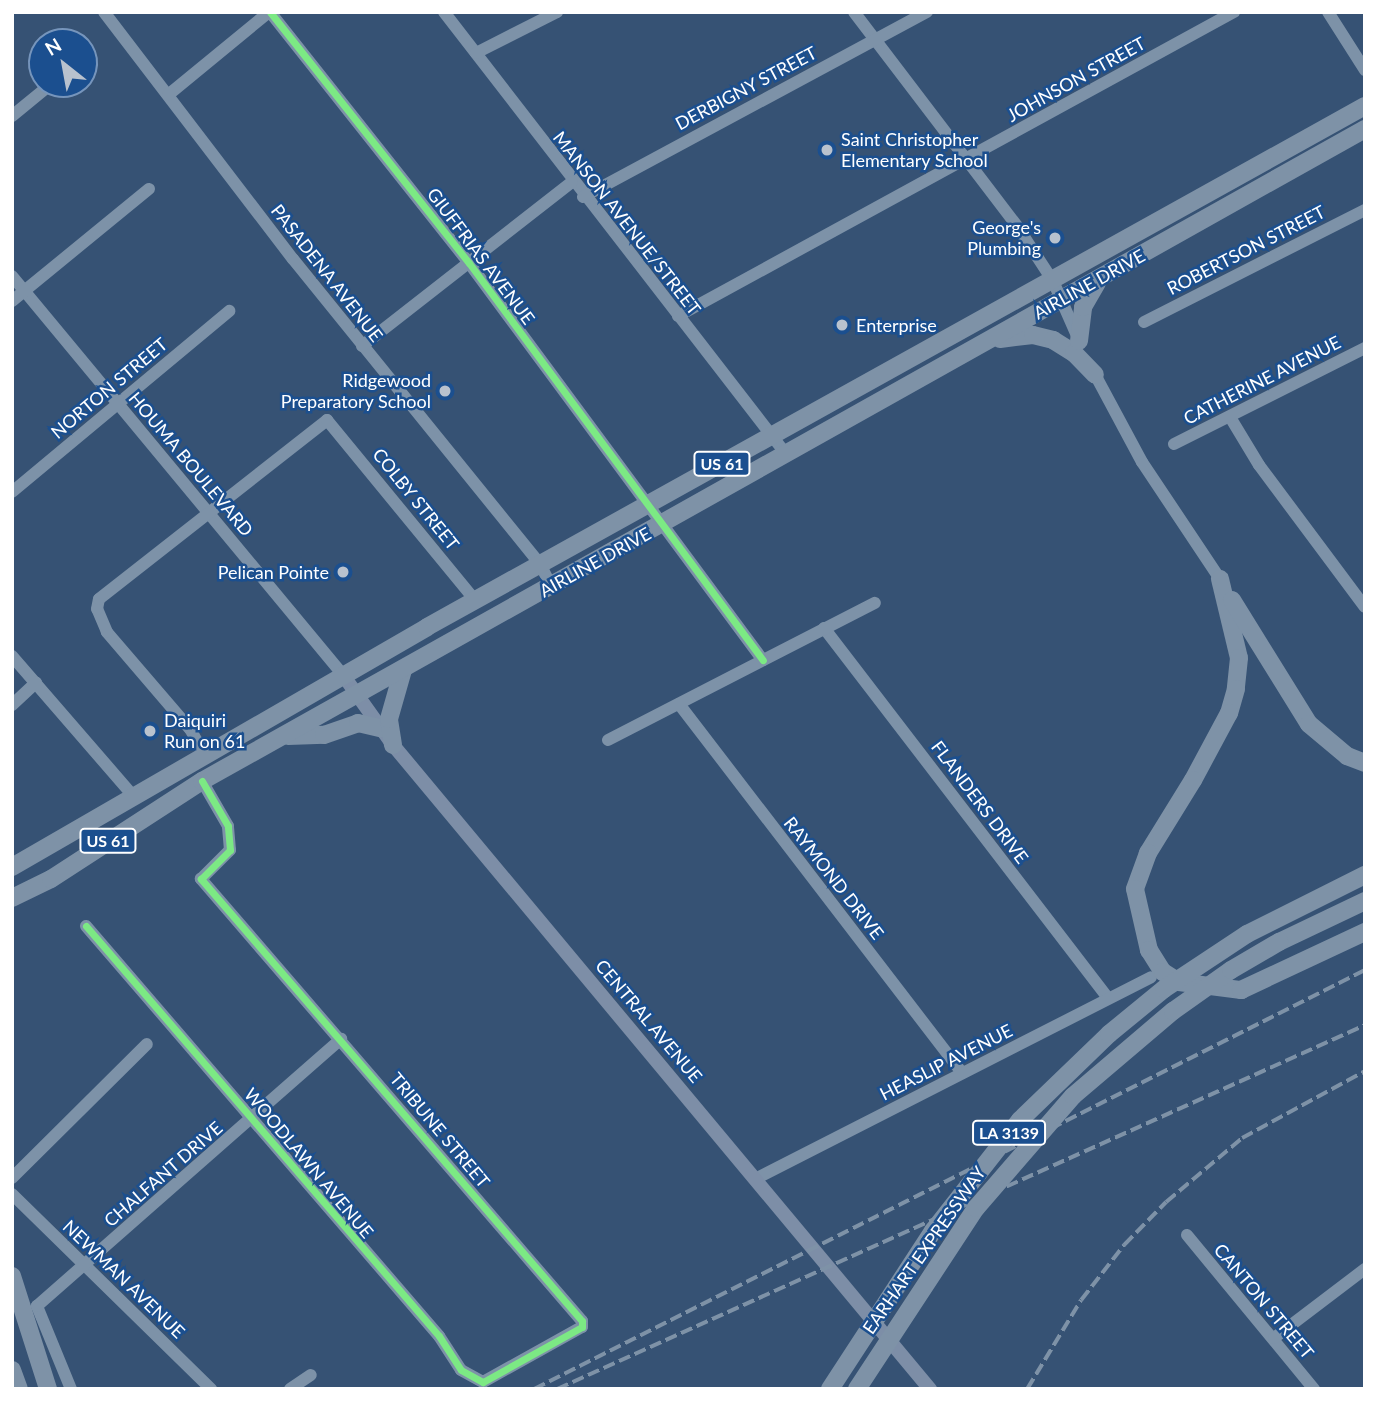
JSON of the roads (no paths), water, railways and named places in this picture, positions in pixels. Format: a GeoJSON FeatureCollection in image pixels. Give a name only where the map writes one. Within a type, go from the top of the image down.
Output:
{"type":"FeatureCollection","features":[{"type":"Feature","properties":{"kind":"highway","name":"AIRLINE DRIVE"},"geometry":{"type":"LineString","coordinates":[[12,867],[343,674],[1365,106]]}},
{"type":"Feature","properties":{"kind":"highway","name":"AIRLINE DRIVE"},"geometry":{"type":"LineString","coordinates":[[12,898],[202,781],[1365,129]]}},
{"type":"Feature","properties":{"kind":"highway"},"geometry":{"type":"LineString","coordinates":[[1079,341],[1083,307],[1101,279]]}},
{"type":"Feature","properties":{"kind":"highway"},"geometry":{"type":"LineString","coordinates":[[982,343],[1041,337],[1074,353],[1095,375]]}},
{"type":"Feature","properties":{"kind":"highway"},"geometry":{"type":"LineString","coordinates":[[1220,579],[1310,724],[1347,757],[1365,763]]}},
{"type":"Feature","properties":{"kind":"highway"},"geometry":{"type":"LineString","coordinates":[[1220,579],[1239,658],[1236,689],[1229,713],[1193,780],[1148,853],[1135,889],[1149,950],[1163,972],[1180,982],[1241,990],[1365,932]]}},
{"type":"Feature","properties":{"kind":"highway"},"geometry":{"type":"LineString","coordinates":[[393,745],[389,719],[403,670]]}},
{"type":"Feature","properties":{"kind":"highway"},"geometry":{"type":"LineString","coordinates":[[285,736],[324,735],[358,723],[380,728]]}},
{"type":"Feature","properties":{"kind":"highway"},"geometry":{"type":"LineString","coordinates":[[129,828],[130,811],[141,792]]}},
{"type":"Feature","properties":{"kind":"highway","name":"EARHART EXPRESSWAY"},"geometry":{"type":"LineString","coordinates":[[830,1389],[933,1231],[1020,1120],[1109,1034],[1164,989],[1247,934],[1365,875]]}},
{"type":"Feature","properties":{"kind":"highway","name":"EARHART EXPRESSWAY"},"geometry":{"type":"LineString","coordinates":[[857,1389],[976,1208],[1073,1096],[1173,1011],[1231,970],[1279,942],[1365,901]]}},
{"type":"Feature","properties":{"kind":"highway"},"geometry":{"type":"LineString","coordinates":[[12,1276],[48,1389]]}},
{"type":"Feature","properties":{"kind":"highway"},"geometry":{"type":"LineString","coordinates":[[12,1370],[19,1389]]}},
{"type":"Feature","properties":{"kind":"main road","name":"CENTRAL AVENUE"},"geometry":{"type":"LineString","coordinates":[[343,674],[393,745],[757,1178],[930,1389]]}},
{"type":"Feature","properties":{"kind":"street","name":"PASADENA AVENUE"},"geometry":{"type":"LineString","coordinates":[[104,12],[362,346],[540,564],[551,586]]}},
{"type":"Feature","properties":{"kind":"street"},"geometry":{"type":"LineString","coordinates":[[168,95],[270,12]]}},
{"type":"Feature","properties":{"kind":"street","name":"GIUFFRIAS AVENUE"},"geometry":{"type":"LineString","coordinates":[[270,12],[469,263],[660,525],[763,660]]}},
{"type":"Feature","properties":{"kind":"street","name":"MANSON AVENUE/STREET"},"geometry":{"type":"LineString","coordinates":[[444,12],[583,197],[786,454]]}},
{"type":"Feature","properties":{"kind":"street"},"geometry":{"type":"LineString","coordinates":[[476,53],[557,12]]}},
{"type":"Feature","properties":{"kind":"street"},"geometry":{"type":"LineString","coordinates":[[854,12],[967,159],[1053,281],[1095,375],[1142,462],[1220,579]]}},
{"type":"Feature","properties":{"kind":"street","name":"DERBIGNY STREET"},"geometry":{"type":"LineString","coordinates":[[583,197],[927,12]]}},
{"type":"Feature","properties":{"kind":"street","name":"JOHNSON STREET"},"geometry":{"type":"LineString","coordinates":[[678,316],[1234,12]]}},
{"type":"Feature","properties":{"kind":"street"},"geometry":{"type":"LineString","coordinates":[[1328,12],[1365,70]]}},
{"type":"Feature","properties":{"kind":"street"},"geometry":{"type":"LineString","coordinates":[[12,116],[34,98]]}},
{"type":"Feature","properties":{"kind":"street"},"geometry":{"type":"LineString","coordinates":[[362,346],[572,182]]}},
{"type":"Feature","properties":{"kind":"street"},"geometry":{"type":"LineString","coordinates":[[12,301],[149,189]]}},
{"type":"Feature","properties":{"kind":"street","name":"ROBERTSON STREET"},"geometry":{"type":"LineString","coordinates":[[1144,322],[1365,210]]}},
{"type":"Feature","properties":{"kind":"street","name":"HOUMA BOULEVARD"},"geometry":{"type":"LineString","coordinates":[[12,276],[343,674]]}},
{"type":"Feature","properties":{"kind":"street","name":"NORTON STREET"},"geometry":{"type":"LineString","coordinates":[[12,492],[116,402],[229,311]]}},
{"type":"Feature","properties":{"kind":"street","name":"CATHERINE AVENUE"},"geometry":{"type":"LineString","coordinates":[[1174,444],[1365,348]]}},
{"type":"Feature","properties":{"kind":"street"},"geometry":{"type":"LineString","coordinates":[[1230,417],[1259,465],[1365,607]]}},
{"type":"Feature","properties":{"kind":"street","name":"COLBY STREET"},"geometry":{"type":"LineString","coordinates":[[208,512],[329,420],[475,600]]}},
{"type":"Feature","properties":{"kind":"street"},"geometry":{"type":"LineString","coordinates":[[204,754],[190,729],[107,632],[99,615],[99,599],[208,512]]}},
{"type":"Feature","properties":{"kind":"street"},"geometry":{"type":"LineString","coordinates":[[608,740],[875,603]]}},
{"type":"Feature","properties":{"kind":"street","name":"FLANDERS DRIVE"},"geometry":{"type":"LineString","coordinates":[[824,628],[1108,998]]}},
{"type":"Feature","properties":{"kind":"street"},"geometry":{"type":"LineString","coordinates":[[12,656],[141,792]]}},
{"type":"Feature","properties":{"kind":"street"},"geometry":{"type":"LineString","coordinates":[[12,705],[36,683]]}},
{"type":"Feature","properties":{"kind":"street","name":"RAYMOND DRIVE"},"geometry":{"type":"LineString","coordinates":[[679,705],[962,1073]]}},
{"type":"Feature","properties":{"kind":"street","name":"TRIBUNE STREET"},"geometry":{"type":"LineString","coordinates":[[202,781],[228,826],[230,850],[201,879],[582,1321],[582,1327],[523,1363]]}},
{"type":"Feature","properties":{"kind":"street","name":"WOODLAWN AVENUE"},"geometry":{"type":"LineString","coordinates":[[86,926],[439,1336],[461,1370],[483,1382],[523,1363]]}},
{"type":"Feature","properties":{"kind":"street","name":"HEASLIP AVENUE"},"geometry":{"type":"LineString","coordinates":[[757,1178],[1151,977]]}},
{"type":"Feature","properties":{"kind":"street","name":"CHALFANT DRIVE"},"geometry":{"type":"LineString","coordinates":[[71,1389],[37,1306],[341,1039]]}},
{"type":"Feature","properties":{"kind":"street"},"geometry":{"type":"LineString","coordinates":[[12,1178],[147,1044]]}},
{"type":"Feature","properties":{"kind":"street","name":"NEWMAN AVENUE"},"geometry":{"type":"LineString","coordinates":[[12,1194],[211,1389]]}},
{"type":"Feature","properties":{"kind":"street","name":"CANTON STREET"},"geometry":{"type":"LineString","coordinates":[[1187,1235],[1314,1389]]}},
{"type":"Feature","properties":{"kind":"street"},"geometry":{"type":"LineString","coordinates":[[1274,1338],[1365,1269]]}},
{"type":"Feature","properties":{"kind":"street"},"geometry":{"type":"LineString","coordinates":[[290,1389],[311,1375]]}},
{"type":"Feature","properties":{"kind":"railway"},"geometry":{"type":"LineString","coordinates":[[534,1389],[1365,970]]}},
{"type":"Feature","properties":{"kind":"railway"},"geometry":{"type":"LineString","coordinates":[[557,1389],[1365,1025]]}},
{"type":"Feature","properties":{"kind":"railway"},"geometry":{"type":"LineString","coordinates":[[1027,1389],[1081,1300],[1124,1245],[1166,1202],[1242,1138],[1365,1071]]}},
{"type":"Feature","properties":{"kind":"place","name":"Saint Christopher Elementary School"},"geometry":{"type":"Point","coordinates":[827,150]}},
{"type":"Feature","properties":{"kind":"place","name":"George's Plumbing"},"geometry":{"type":"Point","coordinates":[1055,238]}},
{"type":"Feature","properties":{"kind":"place","name":"Enterprise"},"geometry":{"type":"Point","coordinates":[842,325]}},
{"type":"Feature","properties":{"kind":"place","name":"Ridgewood Preparatory School"},"geometry":{"type":"Point","coordinates":[445,391]}},
{"type":"Feature","properties":{"kind":"place","name":"Pelican Pointe"},"geometry":{"type":"Point","coordinates":[343,572]}},
{"type":"Feature","properties":{"kind":"place","name":"Daiquiri Run on 61"},"geometry":{"type":"Point","coordinates":[150,731]}}]}
